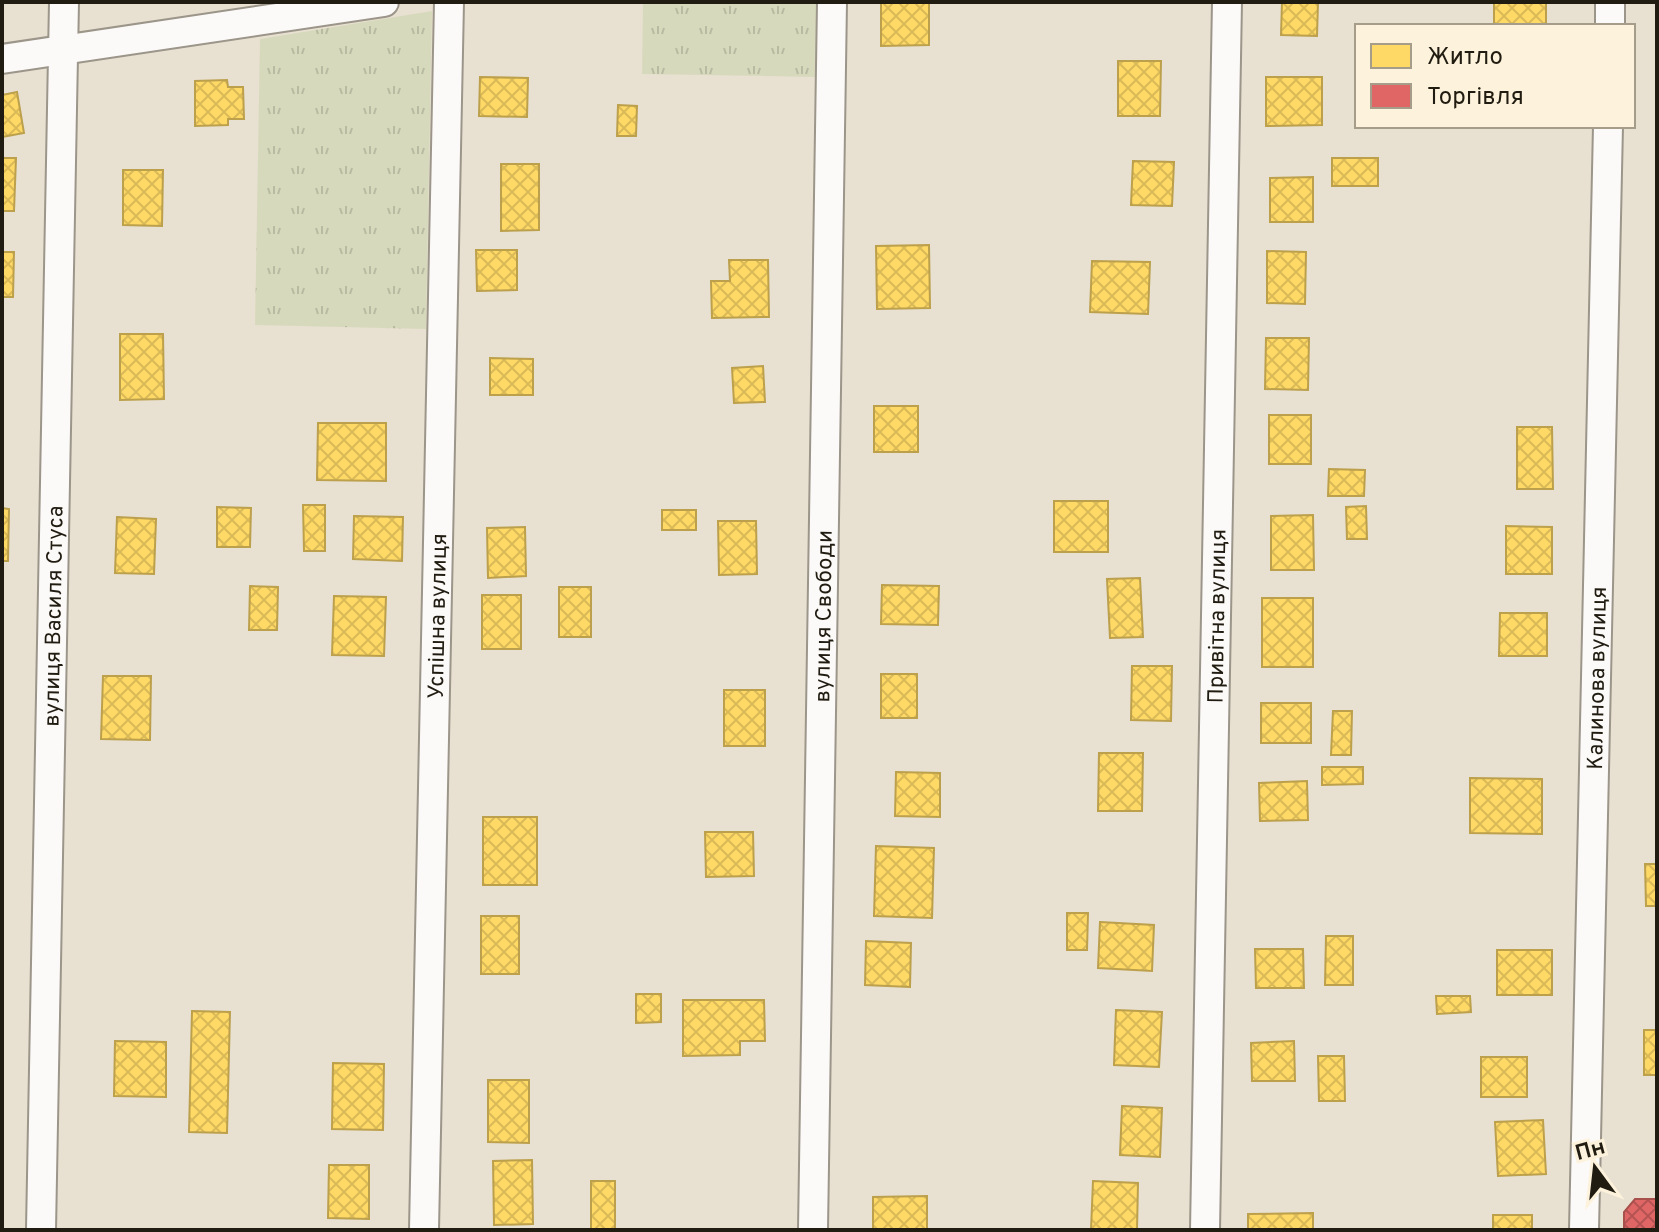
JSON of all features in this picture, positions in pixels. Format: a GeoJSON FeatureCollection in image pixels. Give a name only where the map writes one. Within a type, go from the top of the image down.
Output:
{"type":"FeatureCollection","features":[{"type":"Feature","properties":{"kind":"street","name":"вулиця Василя Стуса"},"geometry":{"type":"LineString","coordinates":[[41,1230],[64,2]]}},
{"type":"Feature","properties":{"kind":"street"},"geometry":{"type":"LineString","coordinates":[[2,59],[384,2]]}},
{"type":"Feature","properties":{"kind":"street","name":"Успішна вулиця"},"geometry":{"type":"LineString","coordinates":[[424,1230],[449,2]]}},
{"type":"Feature","properties":{"kind":"street","name":"вулиця Свободи"},"geometry":{"type":"LineString","coordinates":[[813,1230],[832,2]]}},
{"type":"Feature","properties":{"kind":"street","name":"Привітна вулиця"},"geometry":{"type":"LineString","coordinates":[[1205,1230],[1227,2]]}},
{"type":"Feature","properties":{"kind":"street"},"geometry":{"type":"LineString","coordinates":[[1610,2],[1610,24]]}},
{"type":"Feature","properties":{"kind":"street","name":"Калинова вулиця"},"geometry":{"type":"LineString","coordinates":[[1584,1230],[1608,128]]}},
{"type":"Feature","properties":{"kind":"green space"},"geometry":{"type":"Polygon","coordinates":[[[643,2],[818,2],[818,77],[642,74],[643,2]]]}},
{"type":"Feature","properties":{"kind":"green space"},"geometry":{"type":"Polygon","coordinates":[[[432,11],[426,329],[255,325],[260,39],[432,11]]]}},
{"type":"Feature","properties":{"kind":"building: Житло"},"geometry":{"type":"Polygon","coordinates":[[[881,2],[929,2],[929,45],[881,46],[881,2]]]}},
{"type":"Feature","properties":{"kind":"building: Житло"},"geometry":{"type":"Polygon","coordinates":[[[1282,2],[1318,2],[1317,36],[1281,35],[1282,2]]]}},
{"type":"Feature","properties":{"kind":"building: Житло"},"geometry":{"type":"Polygon","coordinates":[[[1494,2],[1546,2],[1546,24],[1494,24],[1494,2]]]}},
{"type":"Feature","properties":{"kind":"building: Житло"},"geometry":{"type":"Polygon","coordinates":[[[1118,61],[1161,61],[1160,116],[1118,116],[1118,61]]]}},
{"type":"Feature","properties":{"kind":"building: Житло"},"geometry":{"type":"Polygon","coordinates":[[[480,77],[528,78],[527,117],[479,116],[480,77]]]}},
{"type":"Feature","properties":{"kind":"building: Житло"},"geometry":{"type":"Polygon","coordinates":[[[1266,77],[1322,77],[1322,125],[1266,126],[1266,77]]]}},
{"type":"Feature","properties":{"kind":"building: Житло"},"geometry":{"type":"Polygon","coordinates":[[[227,80],[228,87],[243,87],[244,119],[228,119],[228,125],[195,126],[195,81],[227,80]]]}},
{"type":"Feature","properties":{"kind":"building: Житло"},"geometry":{"type":"Polygon","coordinates":[[[17,92],[24,133],[2,137],[2,95],[17,92]]]}},
{"type":"Feature","properties":{"kind":"building: Житло"},"geometry":{"type":"Polygon","coordinates":[[[618,105],[637,106],[636,136],[617,136],[618,105]]]}},
{"type":"Feature","properties":{"kind":"building: Житло"},"geometry":{"type":"Polygon","coordinates":[[[2,158],[16,158],[14,211],[2,211],[2,158]]]}},
{"type":"Feature","properties":{"kind":"building: Житло"},"geometry":{"type":"Polygon","coordinates":[[[1332,158],[1378,158],[1378,186],[1332,186],[1332,158]]]}},
{"type":"Feature","properties":{"kind":"building: Житло"},"geometry":{"type":"Polygon","coordinates":[[[1133,161],[1174,162],[1172,206],[1131,205],[1133,161]]]}},
{"type":"Feature","properties":{"kind":"building: Житло"},"geometry":{"type":"Polygon","coordinates":[[[501,164],[539,164],[539,230],[501,231],[501,164]]]}},
{"type":"Feature","properties":{"kind":"building: Житло"},"geometry":{"type":"Polygon","coordinates":[[[123,170],[163,170],[162,226],[123,225],[123,170]]]}},
{"type":"Feature","properties":{"kind":"building: Житло"},"geometry":{"type":"Polygon","coordinates":[[[1313,177],[1313,222],[1270,222],[1270,178],[1313,177]]]}},
{"type":"Feature","properties":{"kind":"building: Житло"},"geometry":{"type":"Polygon","coordinates":[[[929,245],[930,308],[877,309],[876,246],[929,245]]]}},
{"type":"Feature","properties":{"kind":"building: Житло"},"geometry":{"type":"Polygon","coordinates":[[[476,250],[517,250],[517,290],[477,291],[476,250]]]}},
{"type":"Feature","properties":{"kind":"building: Житло"},"geometry":{"type":"Polygon","coordinates":[[[1267,251],[1306,252],[1305,304],[1267,303],[1267,251]]]}},
{"type":"Feature","properties":{"kind":"building: Житло"},"geometry":{"type":"Polygon","coordinates":[[[2,252],[14,252],[13,297],[2,297],[2,252]]]}},
{"type":"Feature","properties":{"kind":"building: Житло"},"geometry":{"type":"Polygon","coordinates":[[[729,260],[768,260],[769,317],[712,318],[711,281],[730,281],[729,260]]]}},
{"type":"Feature","properties":{"kind":"building: Житло"},"geometry":{"type":"Polygon","coordinates":[[[1092,261],[1150,262],[1148,314],[1090,312],[1092,261]]]}},
{"type":"Feature","properties":{"kind":"building: Житло"},"geometry":{"type":"Polygon","coordinates":[[[120,334],[163,334],[164,399],[120,400],[120,334]]]}},
{"type":"Feature","properties":{"kind":"building: Житло"},"geometry":{"type":"Polygon","coordinates":[[[1266,338],[1309,338],[1308,390],[1265,389],[1266,338]]]}},
{"type":"Feature","properties":{"kind":"building: Житло"},"geometry":{"type":"Polygon","coordinates":[[[490,358],[533,359],[533,395],[490,395],[490,358]]]}},
{"type":"Feature","properties":{"kind":"building: Житло"},"geometry":{"type":"Polygon","coordinates":[[[763,366],[765,402],[734,403],[732,368],[763,366]]]}},
{"type":"Feature","properties":{"kind":"building: Житло"},"geometry":{"type":"Polygon","coordinates":[[[874,406],[918,406],[918,452],[874,452],[874,406]]]}},
{"type":"Feature","properties":{"kind":"building: Житло"},"geometry":{"type":"Polygon","coordinates":[[[1269,415],[1311,415],[1311,464],[1269,464],[1269,415]]]}},
{"type":"Feature","properties":{"kind":"building: Житло"},"geometry":{"type":"Polygon","coordinates":[[[318,423],[386,423],[386,481],[317,480],[318,423]]]}},
{"type":"Feature","properties":{"kind":"building: Житло"},"geometry":{"type":"Polygon","coordinates":[[[1517,427],[1552,427],[1553,489],[1517,489],[1517,427]]]}},
{"type":"Feature","properties":{"kind":"building: Житло"},"geometry":{"type":"Polygon","coordinates":[[[1329,469],[1365,470],[1364,496],[1328,496],[1329,469]]]}},
{"type":"Feature","properties":{"kind":"building: Житло"},"geometry":{"type":"Polygon","coordinates":[[[1054,501],[1108,501],[1108,552],[1054,552],[1054,501]]]}},
{"type":"Feature","properties":{"kind":"building: Житло"},"geometry":{"type":"Polygon","coordinates":[[[303,505],[325,505],[325,551],[304,551],[303,505]]]}},
{"type":"Feature","properties":{"kind":"building: Житло"},"geometry":{"type":"Polygon","coordinates":[[[1366,506],[1367,539],[1347,539],[1346,507],[1366,506]]]}},
{"type":"Feature","properties":{"kind":"building: Житло"},"geometry":{"type":"Polygon","coordinates":[[[217,507],[251,508],[250,547],[217,547],[217,507]]]}},
{"type":"Feature","properties":{"kind":"building: Житло"},"geometry":{"type":"Polygon","coordinates":[[[2,508],[9,509],[8,561],[2,561],[2,508]]]}},
{"type":"Feature","properties":{"kind":"building: Житло"},"geometry":{"type":"Polygon","coordinates":[[[662,510],[696,510],[696,530],[662,530],[662,510]]]}},
{"type":"Feature","properties":{"kind":"building: Житло"},"geometry":{"type":"Polygon","coordinates":[[[1313,515],[1314,570],[1271,570],[1271,516],[1313,515]]]}},
{"type":"Feature","properties":{"kind":"building: Житло"},"geometry":{"type":"Polygon","coordinates":[[[354,516],[403,517],[402,561],[353,559],[354,516]]]}},
{"type":"Feature","properties":{"kind":"building: Житло"},"geometry":{"type":"Polygon","coordinates":[[[117,517],[156,519],[154,574],[115,573],[117,517]]]}},
{"type":"Feature","properties":{"kind":"building: Житло"},"geometry":{"type":"Polygon","coordinates":[[[718,521],[756,521],[757,574],[719,575],[718,521]]]}},
{"type":"Feature","properties":{"kind":"building: Житло"},"geometry":{"type":"Polygon","coordinates":[[[1506,526],[1552,527],[1552,574],[1506,574],[1506,526]]]}},
{"type":"Feature","properties":{"kind":"building: Житло"},"geometry":{"type":"Polygon","coordinates":[[[525,527],[526,576],[488,578],[487,528],[525,527]]]}},
{"type":"Feature","properties":{"kind":"building: Житло"},"geometry":{"type":"Polygon","coordinates":[[[1140,578],[1143,637],[1110,638],[1107,579],[1140,578]]]}},
{"type":"Feature","properties":{"kind":"building: Житло"},"geometry":{"type":"Polygon","coordinates":[[[882,585],[939,586],[938,625],[881,624],[882,585]]]}},
{"type":"Feature","properties":{"kind":"building: Житло"},"geometry":{"type":"Polygon","coordinates":[[[250,586],[278,587],[277,630],[249,630],[250,586]]]}},
{"type":"Feature","properties":{"kind":"building: Житло"},"geometry":{"type":"Polygon","coordinates":[[[559,587],[591,587],[591,637],[559,637],[559,587]]]}},
{"type":"Feature","properties":{"kind":"building: Житло"},"geometry":{"type":"Polygon","coordinates":[[[482,595],[521,595],[521,649],[482,649],[482,595]]]}},
{"type":"Feature","properties":{"kind":"building: Житло"},"geometry":{"type":"Polygon","coordinates":[[[334,596],[386,597],[384,656],[332,655],[334,596]]]}},
{"type":"Feature","properties":{"kind":"building: Житло"},"geometry":{"type":"Polygon","coordinates":[[[1262,598],[1313,598],[1313,667],[1262,667],[1262,598]]]}},
{"type":"Feature","properties":{"kind":"building: Житло"},"geometry":{"type":"Polygon","coordinates":[[[1500,613],[1547,613],[1547,656],[1499,656],[1500,613]]]}},
{"type":"Feature","properties":{"kind":"building: Житло"},"geometry":{"type":"Polygon","coordinates":[[[1132,666],[1172,666],[1171,721],[1131,720],[1132,666]]]}},
{"type":"Feature","properties":{"kind":"building: Житло"},"geometry":{"type":"Polygon","coordinates":[[[881,674],[917,674],[917,718],[881,718],[881,674]]]}},
{"type":"Feature","properties":{"kind":"building: Житло"},"geometry":{"type":"Polygon","coordinates":[[[103,676],[151,676],[150,740],[101,739],[103,676]]]}},
{"type":"Feature","properties":{"kind":"building: Житло"},"geometry":{"type":"Polygon","coordinates":[[[724,690],[765,690],[765,746],[724,746],[724,690]]]}},
{"type":"Feature","properties":{"kind":"building: Житло"},"geometry":{"type":"Polygon","coordinates":[[[1261,703],[1311,703],[1311,743],[1261,743],[1261,703]]]}},
{"type":"Feature","properties":{"kind":"building: Житло"},"geometry":{"type":"Polygon","coordinates":[[[1333,711],[1352,711],[1351,755],[1331,755],[1333,711]]]}},
{"type":"Feature","properties":{"kind":"building: Житло"},"geometry":{"type":"Polygon","coordinates":[[[1099,753],[1143,753],[1142,811],[1098,811],[1099,753]]]}},
{"type":"Feature","properties":{"kind":"building: Житло"},"geometry":{"type":"Polygon","coordinates":[[[1322,767],[1363,767],[1363,784],[1322,785],[1322,767]]]}},
{"type":"Feature","properties":{"kind":"building: Житло"},"geometry":{"type":"Polygon","coordinates":[[[896,772],[940,773],[940,817],[895,816],[896,772]]]}},
{"type":"Feature","properties":{"kind":"building: Житло"},"geometry":{"type":"Polygon","coordinates":[[[1470,778],[1542,779],[1542,834],[1470,833],[1470,778]]]}},
{"type":"Feature","properties":{"kind":"building: Житло"},"geometry":{"type":"Polygon","coordinates":[[[1307,781],[1308,820],[1260,821],[1259,783],[1307,781]]]}},
{"type":"Feature","properties":{"kind":"building: Житло"},"geometry":{"type":"Polygon","coordinates":[[[483,817],[537,817],[537,885],[483,885],[483,817]]]}},
{"type":"Feature","properties":{"kind":"building: Житло"},"geometry":{"type":"Polygon","coordinates":[[[705,832],[753,832],[754,876],[706,877],[705,832]]]}},
{"type":"Feature","properties":{"kind":"building: Житло"},"geometry":{"type":"Polygon","coordinates":[[[876,846],[934,848],[932,918],[874,916],[876,846]]]}},
{"type":"Feature","properties":{"kind":"building: Житло"},"geometry":{"type":"Polygon","coordinates":[[[1645,864],[1657,864],[1657,906],[1646,906],[1645,864]]]}},
{"type":"Feature","properties":{"kind":"building: Житло"},"geometry":{"type":"Polygon","coordinates":[[[1067,913],[1088,913],[1087,950],[1067,950],[1067,913]]]}},
{"type":"Feature","properties":{"kind":"building: Житло"},"geometry":{"type":"Polygon","coordinates":[[[481,916],[519,916],[519,974],[481,974],[481,916]]]}},
{"type":"Feature","properties":{"kind":"building: Житло"},"geometry":{"type":"Polygon","coordinates":[[[1100,922],[1154,925],[1152,971],[1098,968],[1100,922]]]}},
{"type":"Feature","properties":{"kind":"building: Житло"},"geometry":{"type":"Polygon","coordinates":[[[1326,936],[1353,936],[1353,985],[1325,985],[1326,936]]]}},
{"type":"Feature","properties":{"kind":"building: Житло"},"geometry":{"type":"Polygon","coordinates":[[[866,941],[911,943],[910,987],[865,985],[866,941]]]}},
{"type":"Feature","properties":{"kind":"building: Житло"},"geometry":{"type":"Polygon","coordinates":[[[1255,949],[1303,949],[1304,988],[1256,988],[1255,949]]]}},
{"type":"Feature","properties":{"kind":"building: Житло"},"geometry":{"type":"Polygon","coordinates":[[[1497,950],[1552,950],[1552,995],[1497,995],[1497,950]]]}},
{"type":"Feature","properties":{"kind":"building: Житло"},"geometry":{"type":"Polygon","coordinates":[[[636,994],[661,994],[661,1022],[636,1023],[636,994]]]}},
{"type":"Feature","properties":{"kind":"building: Житло"},"geometry":{"type":"Polygon","coordinates":[[[1436,996],[1470,996],[1471,1012],[1437,1014],[1436,996]]]}},
{"type":"Feature","properties":{"kind":"building: Житло"},"geometry":{"type":"Polygon","coordinates":[[[683,1000],[764,1000],[765,1041],[740,1041],[740,1055],[683,1056],[683,1000]]]}},
{"type":"Feature","properties":{"kind":"building: Житло"},"geometry":{"type":"Polygon","coordinates":[[[1116,1010],[1162,1012],[1159,1067],[1114,1065],[1116,1010]]]}},
{"type":"Feature","properties":{"kind":"building: Житло"},"geometry":{"type":"Polygon","coordinates":[[[192,1011],[230,1012],[227,1133],[189,1132],[192,1011]]]}},
{"type":"Feature","properties":{"kind":"building: Житло"},"geometry":{"type":"Polygon","coordinates":[[[1644,1030],[1657,1030],[1657,1075],[1644,1075],[1644,1030]]]}},
{"type":"Feature","properties":{"kind":"building: Житло"},"geometry":{"type":"Polygon","coordinates":[[[115,1041],[166,1042],[166,1097],[114,1096],[115,1041]]]}},
{"type":"Feature","properties":{"kind":"building: Житло"},"geometry":{"type":"Polygon","coordinates":[[[1294,1041],[1295,1081],[1252,1081],[1251,1043],[1294,1041]]]}},
{"type":"Feature","properties":{"kind":"building: Житло"},"geometry":{"type":"Polygon","coordinates":[[[1318,1056],[1344,1056],[1345,1101],[1319,1101],[1318,1056]]]}},
{"type":"Feature","properties":{"kind":"building: Житло"},"geometry":{"type":"Polygon","coordinates":[[[1481,1057],[1527,1057],[1527,1097],[1481,1097],[1481,1057]]]}},
{"type":"Feature","properties":{"kind":"building: Житло"},"geometry":{"type":"Polygon","coordinates":[[[333,1063],[384,1064],[383,1130],[332,1129],[333,1063]]]}},
{"type":"Feature","properties":{"kind":"building: Житло"},"geometry":{"type":"Polygon","coordinates":[[[488,1080],[529,1080],[529,1143],[488,1142],[488,1080]]]}},
{"type":"Feature","properties":{"kind":"building: Житло"},"geometry":{"type":"Polygon","coordinates":[[[1122,1106],[1162,1108],[1160,1157],[1120,1155],[1122,1106]]]}},
{"type":"Feature","properties":{"kind":"building: Житло"},"geometry":{"type":"Polygon","coordinates":[[[1543,1120],[1546,1174],[1498,1176],[1495,1122],[1543,1120]]]}},
{"type":"Feature","properties":{"kind":"building: Житло"},"geometry":{"type":"Polygon","coordinates":[[[532,1160],[533,1224],[494,1225],[493,1161],[532,1160]]]}},
{"type":"Feature","properties":{"kind":"building: Житло"},"geometry":{"type":"Polygon","coordinates":[[[329,1165],[369,1165],[369,1219],[328,1218],[329,1165]]]}},
{"type":"Feature","properties":{"kind":"building: Житло"},"geometry":{"type":"Polygon","coordinates":[[[591,1181],[615,1181],[615,1230],[591,1230],[591,1181]]]}},
{"type":"Feature","properties":{"kind":"building: Житло"},"geometry":{"type":"Polygon","coordinates":[[[1093,1181],[1138,1183],[1137,1230],[1091,1230],[1093,1181]]]}},
{"type":"Feature","properties":{"kind":"building: Житло"},"geometry":{"type":"Polygon","coordinates":[[[927,1196],[927,1230],[873,1230],[873,1197],[927,1196]]]}},
{"type":"Feature","properties":{"kind":"building: Житло"},"geometry":{"type":"Polygon","coordinates":[[[1313,1213],[1313,1230],[1248,1230],[1248,1214],[1313,1213]]]}},
{"type":"Feature","properties":{"kind":"building: Житло"},"geometry":{"type":"Polygon","coordinates":[[[1493,1215],[1532,1215],[1532,1230],[1493,1230],[1493,1215]]]}},
{"type":"Feature","properties":{"kind":"building: Торгівля"},"geometry":{"type":"Polygon","coordinates":[[[1635,1199],[1657,1199],[1657,1230],[1624,1230],[1624,1212],[1635,1199]]]}}]}
